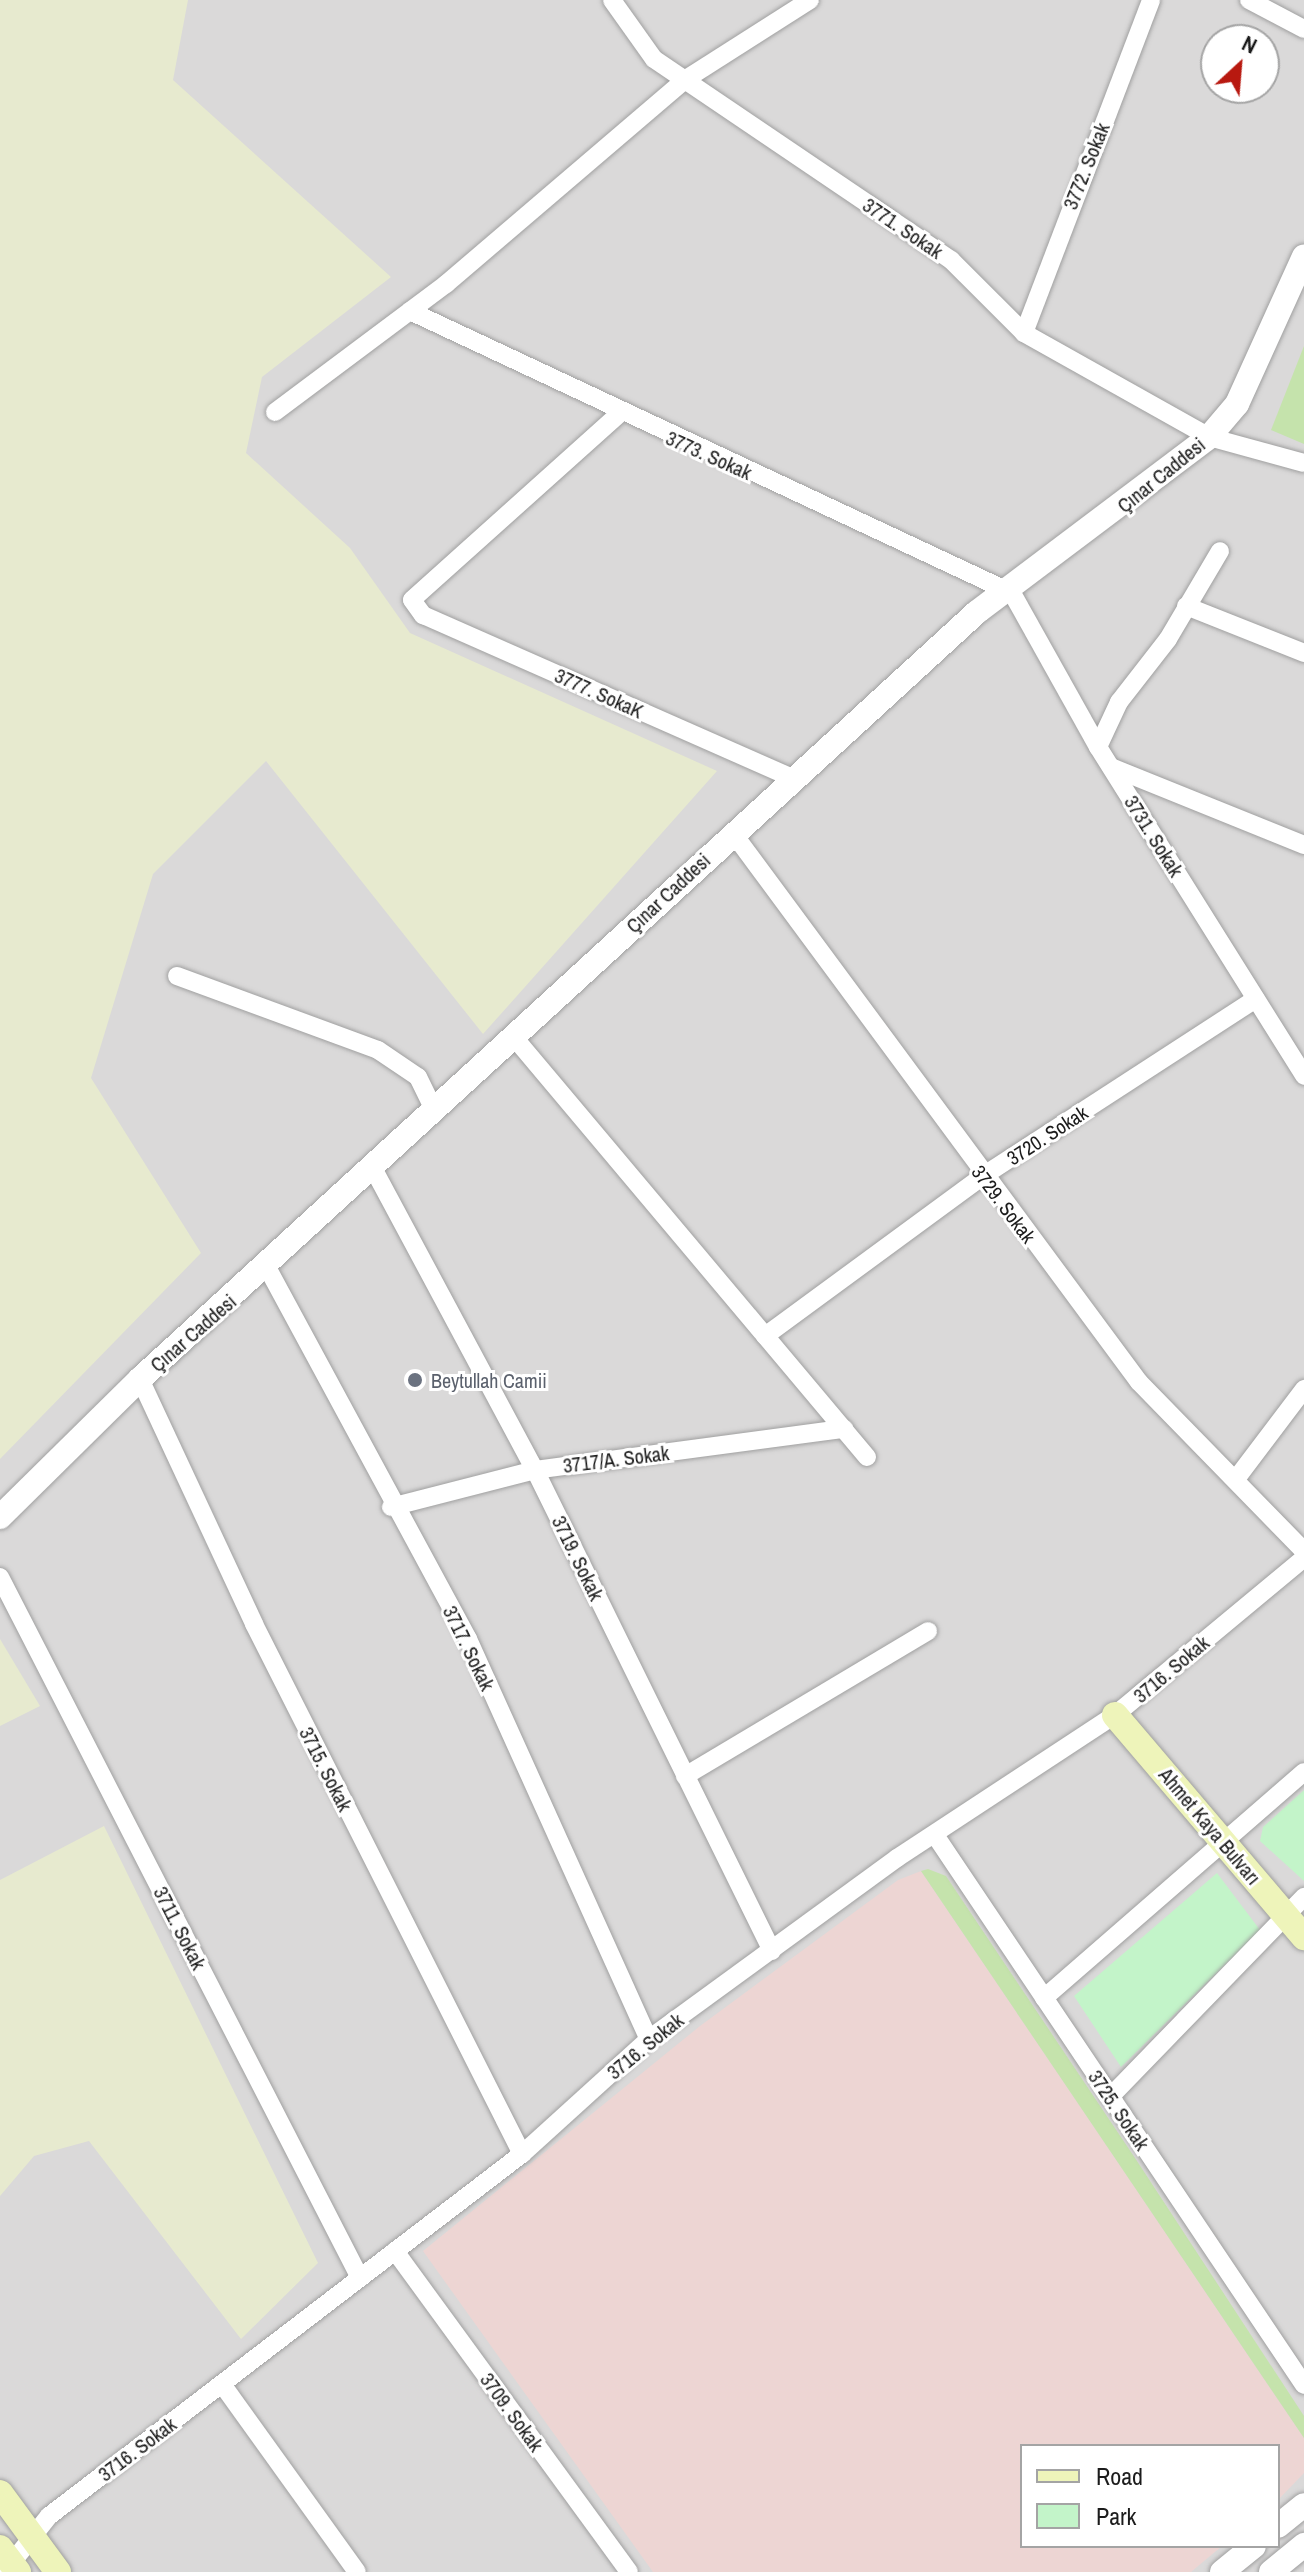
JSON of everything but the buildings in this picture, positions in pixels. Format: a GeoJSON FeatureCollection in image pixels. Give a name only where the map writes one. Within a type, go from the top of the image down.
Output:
{"type":"FeatureCollection","features":[{"type":"Feature","properties":{"kind":"main road","name":"Ahmet Kaya Bulvarı"},"geometry":{"type":"LineString","coordinates":[[1115,1715],[1304,1937]]}},
{"type":"Feature","properties":{"kind":"main road"},"geometry":{"type":"LineString","coordinates":[[0,2493],[58,2572]]}},
{"type":"Feature","properties":{"kind":"street","name":"3771. Sokak"},"geometry":{"type":"LineString","coordinates":[[612,0],[654,59],[951,260],[1024,333],[1209,437],[1304,463]]}},
{"type":"Feature","properties":{"kind":"street"},"geometry":{"type":"LineString","coordinates":[[275,412],[410,311],[686,79],[810,0]]}},
{"type":"Feature","properties":{"kind":"street","name":"3772. Sokak"},"geometry":{"type":"LineString","coordinates":[[1024,333],[1151,0]]}},
{"type":"Feature","properties":{"kind":"street"},"geometry":{"type":"LineString","coordinates":[[1249,0],[1304,29]]}},
{"type":"Feature","properties":{"kind":"street","name":"Çınar Caddesi"},"geometry":{"type":"LineString","coordinates":[[0,1517],[140,1379],[268,1269],[374,1170],[433,1108],[977,612],[1012,593],[1209,437],[1237,404],[1303,262]]}},
{"type":"Feature","properties":{"kind":"street","name":"3773. Sokak"},"geometry":{"type":"LineString","coordinates":[[410,311],[619,414],[1012,593]]}},
{"type":"Feature","properties":{"kind":"street","name":"3777. SokaK"},"geometry":{"type":"LineString","coordinates":[[619,414],[412,600],[423,615],[793,778]]}},
{"type":"Feature","properties":{"kind":"street"},"geometry":{"type":"LineString","coordinates":[[1098,747],[1119,702],[1220,551]]}},
{"type":"Feature","properties":{"kind":"street","name":"3731. Sokak"},"geometry":{"type":"LineString","coordinates":[[1012,593],[1098,747],[1304,1076]]}},
{"type":"Feature","properties":{"kind":"street"},"geometry":{"type":"LineString","coordinates":[[1186,606],[1304,653]]}},
{"type":"Feature","properties":{"kind":"street"},"geometry":{"type":"LineString","coordinates":[[1111,767],[1304,845]]}},
{"type":"Feature","properties":{"kind":"street","name":"3729. Sokak"},"geometry":{"type":"LineString","coordinates":[[733,833],[983,1176],[1139,1382],[1304,1551]]}},
{"type":"Feature","properties":{"kind":"street"},"geometry":{"type":"LineString","coordinates":[[177,976],[378,1050],[418,1077],[433,1108]]}},
{"type":"Feature","properties":{"kind":"street","name":"3720. Sokak"},"geometry":{"type":"LineString","coordinates":[[765,1336],[983,1176],[1256,999]]}},
{"type":"Feature","properties":{"kind":"street"},"geometry":{"type":"LineString","coordinates":[[513,1036],[867,1457]]}},
{"type":"Feature","properties":{"kind":"street","name":"3719. Sokak"},"geometry":{"type":"LineString","coordinates":[[374,1170],[535,1470],[772,1951]]}},
{"type":"Feature","properties":{"kind":"street","name":"3717. Sokak"},"geometry":{"type":"LineString","coordinates":[[268,1269],[391,1507],[468,1639],[649,2039]]}},
{"type":"Feature","properties":{"kind":"street","name":"3715. Sokak"},"geometry":{"type":"LineString","coordinates":[[140,1379],[254,1624],[522,2154]]}},
{"type":"Feature","properties":{"kind":"street"},"geometry":{"type":"LineString","coordinates":[[1236,1479],[1304,1389]]}},
{"type":"Feature","properties":{"kind":"street","name":"3717/A. Sokak"},"geometry":{"type":"LineString","coordinates":[[391,1507],[535,1470],[844,1429]]}},
{"type":"Feature","properties":{"kind":"street","name":"3716. Sokak"},"geometry":{"type":"LineString","coordinates":[[9,2565],[30,2535],[522,2154],[649,2039],[935,1835],[1115,1715],[1304,1558]]}},
{"type":"Feature","properties":{"kind":"street","name":"3711. Sokak"},"geometry":{"type":"LineString","coordinates":[[0,1577],[360,2278]]}},
{"type":"Feature","properties":{"kind":"street"},"geometry":{"type":"LineString","coordinates":[[685,1776],[928,1631]]}},
{"type":"Feature","properties":{"kind":"street"},"geometry":{"type":"LineString","coordinates":[[1044,1998],[1304,1772]]}},
{"type":"Feature","properties":{"kind":"street","name":"3725. Sokak"},"geometry":{"type":"LineString","coordinates":[[935,1835],[1304,2385]]}},
{"type":"Feature","properties":{"kind":"street"},"geometry":{"type":"LineString","coordinates":[[1110,2097],[1304,1897]]}},
{"type":"Feature","properties":{"kind":"street","name":"3709. Sokak"},"geometry":{"type":"LineString","coordinates":[[395,2251],[623,2570]]}},
{"type":"Feature","properties":{"kind":"street"},"geometry":{"type":"LineString","coordinates":[[222,2384],[357,2572]]}},
{"type":"Feature","properties":{"kind":"street"},"geometry":{"type":"LineString","coordinates":[[1280,2524],[1304,2505]]}},
{"type":"Feature","properties":{"kind":"street"},"geometry":{"type":"LineString","coordinates":[[1271,2572],[1304,2545]]}},
{"type":"Feature","properties":{"kind":"street"},"geometry":{"type":"LineString","coordinates":[[1222,2572],[1252,2548]]}},
{"type":"Feature","properties":{"kind":"shaded area"},"geometry":{"type":"Polygon","coordinates":[[[0,0],[1304,0],[1304,2572],[0,2572],[0,0]]]}},
{"type":"Feature","properties":{"kind":"shaded area"},"geometry":{"type":"Polygon","coordinates":[[[921,1871],[1304,2438],[1304,2473],[1280,2498],[1280,2444],[1020,2444],[1020,2548],[1220,2548],[1191,2572],[653,2572],[423,2251],[700,2026],[898,1880],[921,1871]]]}},
{"type":"Feature","properties":{"kind":"green space"},"geometry":{"type":"Polygon","coordinates":[[[0,0],[188,0],[173,80],[391,277],[262,377],[246,453],[350,548],[410,633],[717,771],[483,1034],[266,761],[153,874],[91,1078],[201,1253],[0,1459],[0,0]]]}},
{"type":"Feature","properties":{"kind":"green space"},"geometry":{"type":"Polygon","coordinates":[[[1304,346],[1304,444],[1271,430],[1304,346]]]}},
{"type":"Feature","properties":{"kind":"green space"},"geometry":{"type":"Polygon","coordinates":[[[0,1639],[40,1706],[0,1726],[0,1639]]]}},
{"type":"Feature","properties":{"kind":"green space"},"geometry":{"type":"Polygon","coordinates":[[[1304,1790],[1304,1881],[1260,1841],[1263,1827],[1304,1790]]]}},
{"type":"Feature","properties":{"kind":"green space"},"geometry":{"type":"Polygon","coordinates":[[[104,1826],[318,2263],[241,2339],[89,2141],[34,2156],[0,2196],[0,1880],[104,1826]]]}},
{"type":"Feature","properties":{"kind":"green space"},"geometry":{"type":"Polygon","coordinates":[[[928,1869],[946,1876],[1135,2158],[1304,2416],[1304,2438],[921,1871],[928,1869]]]}},
{"type":"Feature","properties":{"kind":"green space"},"geometry":{"type":"Polygon","coordinates":[[[1217,1873],[1260,1930],[1121,2067],[1074,1996],[1217,1873]]]}},
{"type":"Feature","properties":{"kind":"place","name":"Beytullah Camii"},"geometry":{"type":"Point","coordinates":[415,1380]}}]}
